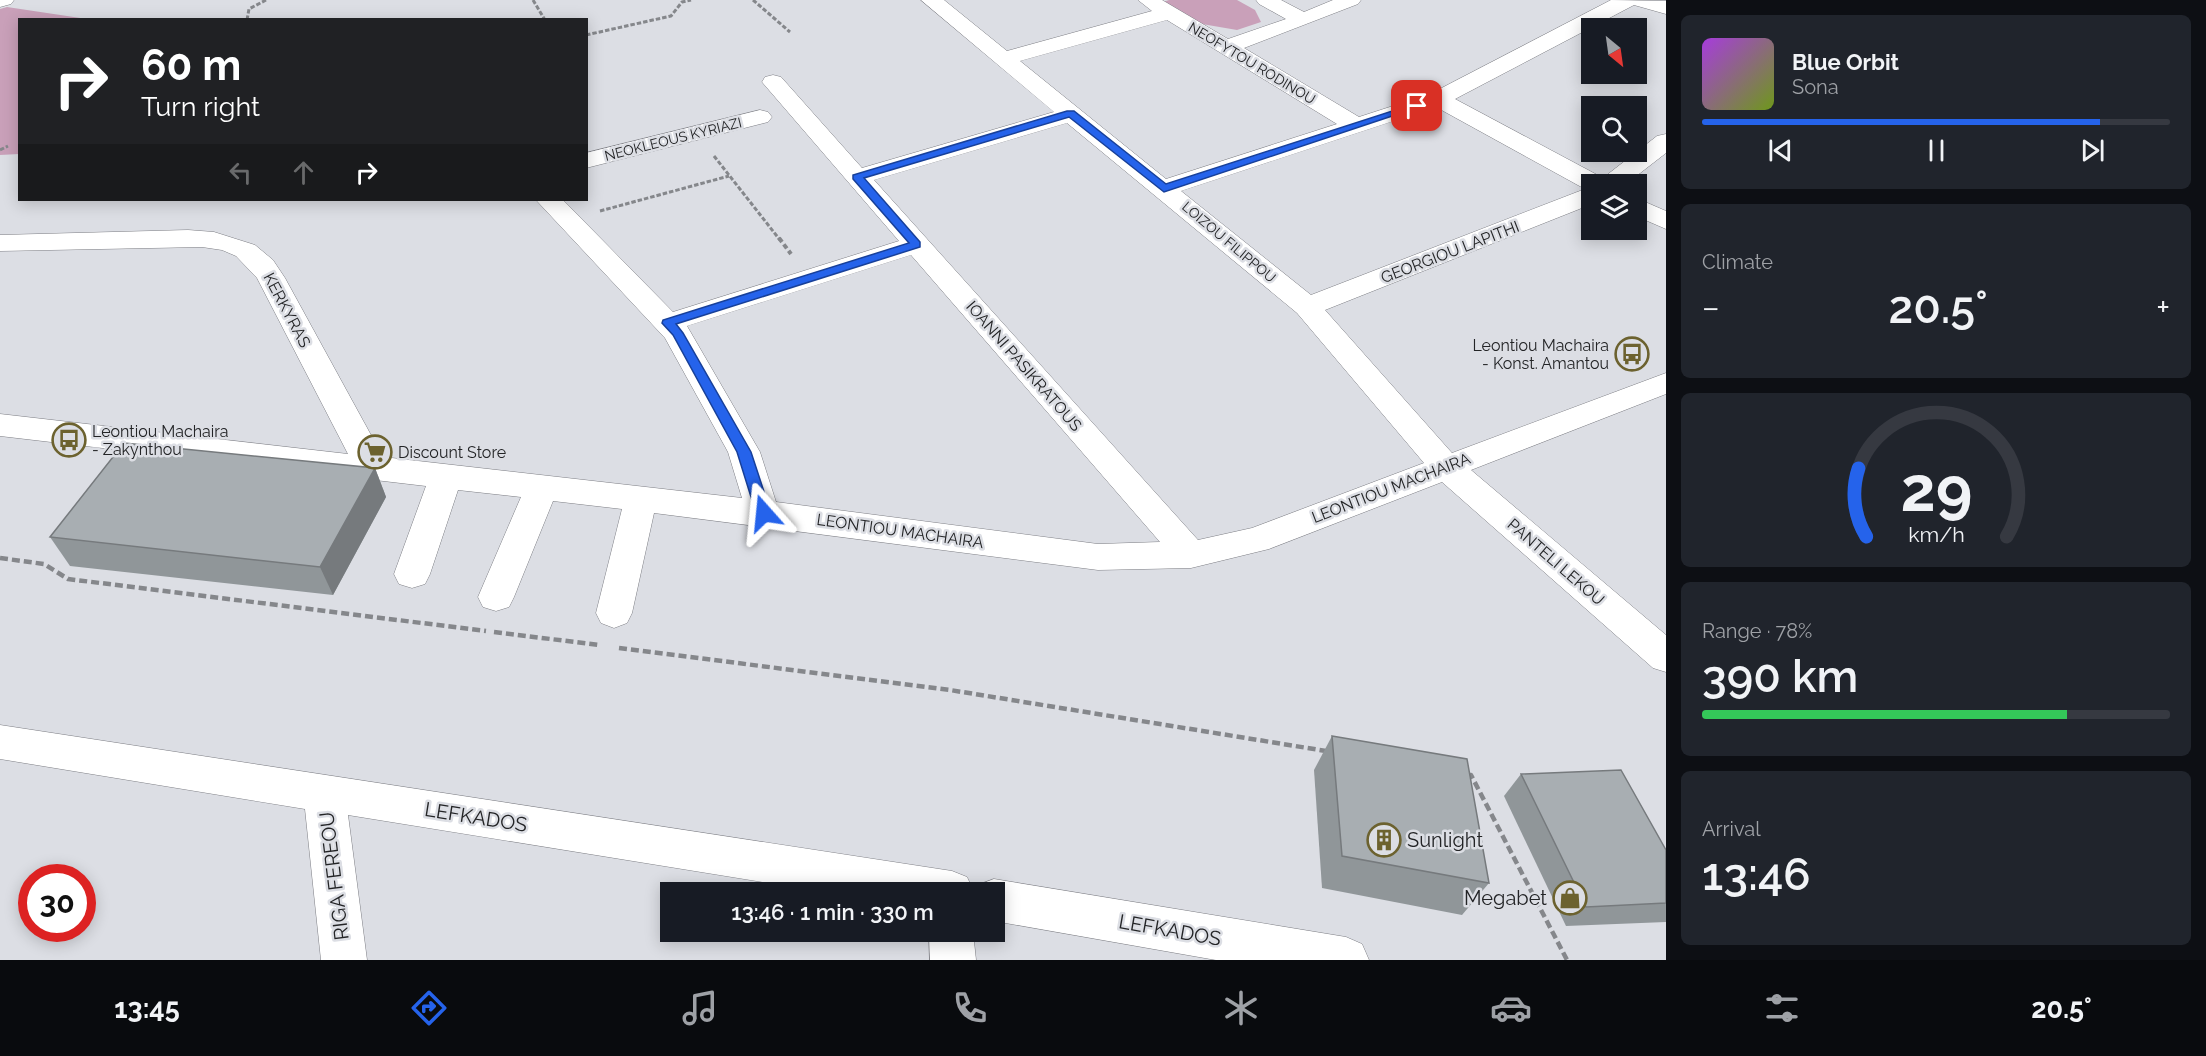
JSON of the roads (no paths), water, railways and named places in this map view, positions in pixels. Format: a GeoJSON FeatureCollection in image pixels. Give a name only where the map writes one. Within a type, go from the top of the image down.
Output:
{"type":"FeatureCollection","features":[{"type":"Feature","properties":{"kind":"street","name":"LOIZOU FILIPPOU"},"geometry":{"type":"LineString","coordinates":[[931,0],[1307,307],[1445,466]]}},
{"type":"Feature","properties":{"kind":"street","name":"NEOFYTOU RODINOU"},"geometry":{"type":"LineString","coordinates":[[1148,0],[1357,126]]}},
{"type":"Feature","properties":{"kind":"street"},"geometry":{"type":"LineString","coordinates":[[1266,0],[1303,21]]}},
{"type":"Feature","properties":{"kind":"street"},"geometry":{"type":"LineString","coordinates":[[1227,47],[1303,21],[1351,0]]}},
{"type":"Feature","properties":{"kind":"street"},"geometry":{"type":"LineString","coordinates":[[1164,188],[1438,99],[1627,0]]}},
{"type":"Feature","properties":{"kind":"street"},"geometry":{"type":"LineString","coordinates":[[1640,0],[1666,8]]}},
{"type":"Feature","properties":{"kind":"street"},"geometry":{"type":"LineString","coordinates":[[1003,58],[1170,13]]}},
{"type":"Feature","properties":{"kind":"street","name":"IOANNI PASIKRATOUS"},"geometry":{"type":"LineString","coordinates":[[773,82],[1191,555]]}},
{"type":"Feature","properties":{"kind":"street"},"geometry":{"type":"LineString","coordinates":[[1438,99],[1581,176]]}},
{"type":"Feature","properties":{"kind":"street"},"geometry":{"type":"LineString","coordinates":[[857,177],[1071,114]]}},
{"type":"Feature","properties":{"kind":"street","name":"NEOKLEOUS KYRIAZI"},"geometry":{"type":"LineString","coordinates":[[588,160],[760,117]]}},
{"type":"Feature","properties":{"kind":"street"},"geometry":{"type":"LineString","coordinates":[[1624,174],[1666,141]]}},
{"type":"Feature","properties":{"kind":"street","name":"GEORGIOU LAPITHI"},"geometry":{"type":"LineString","coordinates":[[1307,307],[1581,199]]}},
{"type":"Feature","properties":{"kind":"street"},"geometry":{"type":"LineString","coordinates":[[558,210],[677,333],[744,452],[764,513]]}},
{"type":"Feature","properties":{"kind":"street"},"geometry":{"type":"LineString","coordinates":[[1647,212],[1666,221]]}},
{"type":"Feature","properties":{"kind":"street","name":"KERKYRAS"},"geometry":{"type":"LineString","coordinates":[[0,243],[189,238],[214,240],[249,251],[260,259],[271,278],[372,466]]}},
{"type":"Feature","properties":{"kind":"street"},"geometry":{"type":"LineString","coordinates":[[668,323],[916,244]]}},
{"type":"Feature","properties":{"kind":"street","name":"LEONTIOU MACHAIRA"},"geometry":{"type":"LineString","coordinates":[[0,425],[542,486],[1098,557],[1191,555],[1257,540],[1666,383]]}},
{"type":"Feature","properties":{"kind":"street","name":"PANTELI LEKOU"},"geometry":{"type":"LineString","coordinates":[[1445,466],[1666,657]]}},
{"type":"Feature","properties":{"kind":"street"},"geometry":{"type":"LineString","coordinates":[[412,574],[446,475]]}},
{"type":"Feature","properties":{"kind":"street"},"geometry":{"type":"LineString","coordinates":[[496,597],[542,486]]}},
{"type":"Feature","properties":{"kind":"street"},"geometry":{"type":"LineString","coordinates":[[614,613],[641,498]]}},
{"type":"Feature","properties":{"kind":"street","name":"LEFKADOS"},"geometry":{"type":"LineString","coordinates":[[0,742],[887,882]]}},
{"type":"Feature","properties":{"kind":"street","name":"RIGA FEREOU"},"geometry":{"type":"LineString","coordinates":[[324,792],[344,960]]}},
{"type":"Feature","properties":{"kind":"street","name":"LEFKADOS"},"geometry":{"type":"LineString","coordinates":[[1005,902],[1346,960]]}},
{"type":"Feature","properties":{"kind":"street"},"geometry":{"type":"LineString","coordinates":[[952,942],[953,960]]}},
{"type":"Feature","properties":{"kind":"place","name":"Leontiou Machaira - Konst. Amantou"},"geometry":{"type":"Point","coordinates":[1632,354]}},
{"type":"Feature","properties":{"kind":"place","name":"Leontiou Machaira - Zakynthou"},"geometry":{"type":"Point","coordinates":[69,440]}},
{"type":"Feature","properties":{"kind":"place","name":"Discount Store"},"geometry":{"type":"Point","coordinates":[375,452]}},
{"type":"Feature","properties":{"kind":"place","name":"Sunlight"},"geometry":{"type":"Point","coordinates":[1384,840]}},
{"type":"Feature","properties":{"kind":"place","name":"Megabet"},"geometry":{"type":"Point","coordinates":[1570,898]}}]}
